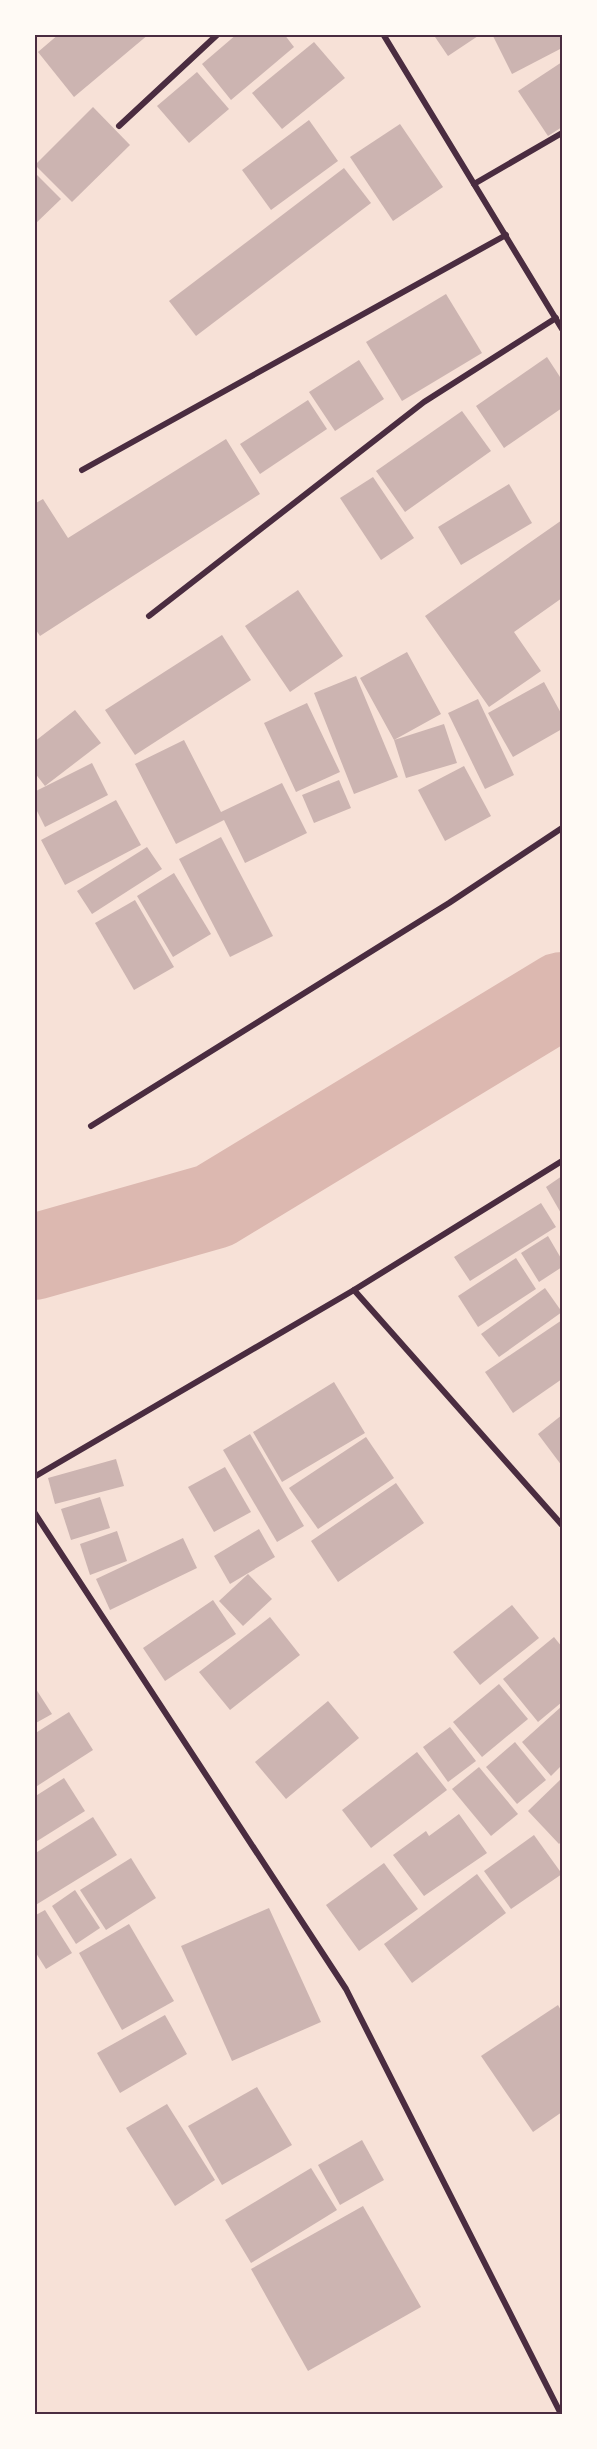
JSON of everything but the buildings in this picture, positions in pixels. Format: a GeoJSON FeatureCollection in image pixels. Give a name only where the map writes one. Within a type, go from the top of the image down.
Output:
{"type":"FeatureCollection","features":[{"type":"Feature","properties":{"kind":"street"},"geometry":{"type":"LineString","coordinates":[[119,126],[218,34]]}},
{"type":"Feature","properties":{"kind":"street"},"geometry":{"type":"LineString","coordinates":[[383,34],[562,329]]}},
{"type":"Feature","properties":{"kind":"street"},"geometry":{"type":"LineString","coordinates":[[474,184],[562,133]]}},
{"type":"Feature","properties":{"kind":"street"},"geometry":{"type":"LineString","coordinates":[[82,470],[506,235]]}},
{"type":"Feature","properties":{"kind":"street"},"geometry":{"type":"LineString","coordinates":[[149,616],[424,402],[556,318]]}},
{"type":"Feature","properties":{"kind":"street"},"geometry":{"type":"LineString","coordinates":[[91,1126],[449,903],[562,828]]}},
{"type":"Feature","properties":{"kind":"street"},"geometry":{"type":"LineString","coordinates":[[34,1477],[354,1290],[562,1161]]}},
{"type":"Feature","properties":{"kind":"street"},"geometry":{"type":"LineString","coordinates":[[354,1290],[562,1525]]}},
{"type":"Feature","properties":{"kind":"street"},"geometry":{"type":"LineString","coordinates":[[34,1512],[346,1989],[561,2415]]}},
{"type":"Feature","properties":{"kind":"waterway"},"geometry":{"type":"LineString","coordinates":[[34,1257],[214,1206],[562,995]]}}]}
